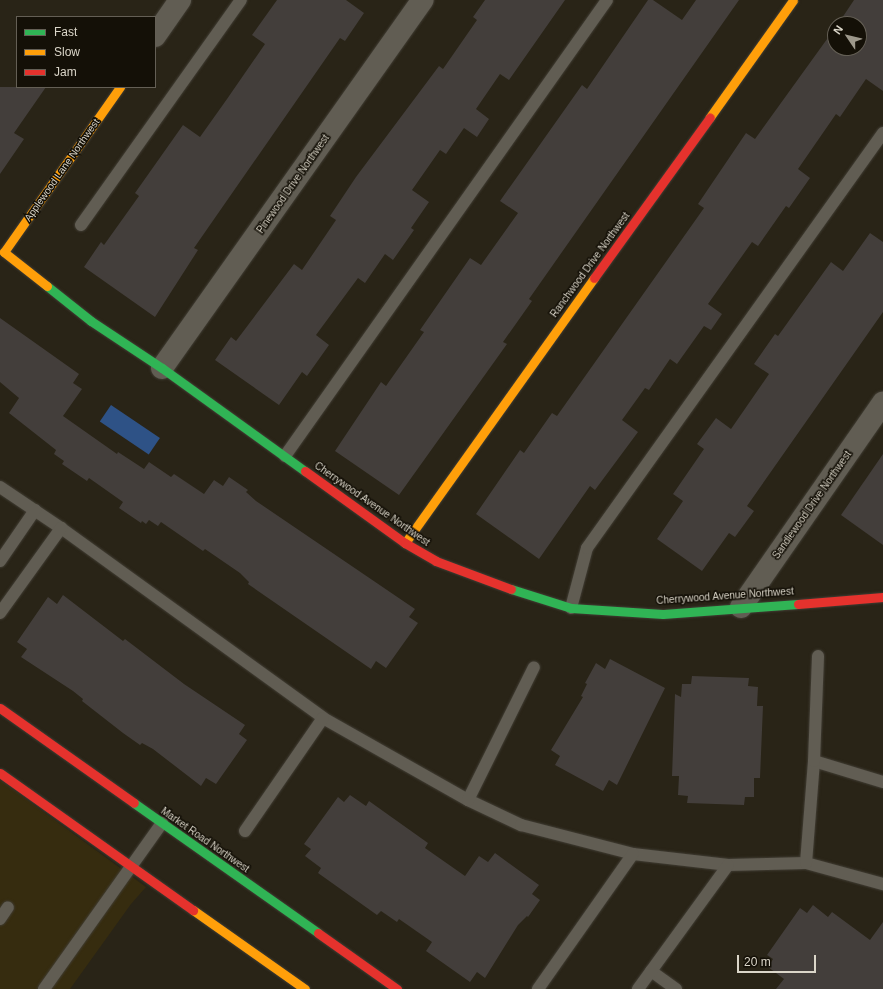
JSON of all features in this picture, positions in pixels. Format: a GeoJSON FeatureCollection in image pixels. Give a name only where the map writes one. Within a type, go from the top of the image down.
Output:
{"type":"FeatureCollection","features":[{"type":"Feature","properties":{"kind":"street"},"geometry":{"type":"LineString","coordinates":[[156,35],[180,0]]}},
{"type":"Feature","properties":{"kind":"street","name":"Ranchwood Drive Northwest"},"geometry":{"type":"LineString","coordinates":[[405,543],[793,0]]}},
{"type":"Feature","properties":{"kind":"street","name":"Pinewood Drive Northwest"},"geometry":{"type":"LineString","coordinates":[[162,368],[416,3]]}},
{"type":"Feature","properties":{"kind":"street","name":"Applewood Lane Northwest"},"geometry":{"type":"LineString","coordinates":[[4,252],[119,88]]}},
{"type":"Feature","properties":{"kind":"street","name":"Cherrywood Avenue Northwest"},"geometry":{"type":"LineString","coordinates":[[4,252],[90,321],[162,368],[405,543],[436,561],[490,582],[571,608],[663,614],[741,606],[883,597]]}},
{"type":"Feature","properties":{"kind":"street","name":"Sandlewood Drive Northwest"},"geometry":{"type":"LineString","coordinates":[[741,606],[883,403]]}},
{"type":"Feature","properties":{"kind":"street","name":"Market Road Northwest"},"geometry":{"type":"LineString","coordinates":[[0,708],[397,989]]}},
{"type":"Feature","properties":{"kind":"street"},"geometry":{"type":"LineString","coordinates":[[0,773],[305,989]]}},
{"type":"Feature","properties":{"kind":"lane"},"geometry":{"type":"LineString","coordinates":[[80,225],[241,0]]}},
{"type":"Feature","properties":{"kind":"lane"},"geometry":{"type":"LineString","coordinates":[[285,456],[607,0]]}},
{"type":"Feature","properties":{"kind":"lane"},"geometry":{"type":"LineString","coordinates":[[571,608],[587,548],[883,133]]}},
{"type":"Feature","properties":{"kind":"lane"},"geometry":{"type":"LineString","coordinates":[[0,487],[61,528],[323,718],[468,800],[521,825],[633,854],[728,865],[806,863],[883,884]]}},
{"type":"Feature","properties":{"kind":"lane"},"geometry":{"type":"LineString","coordinates":[[0,561],[35,510]]}},
{"type":"Feature","properties":{"kind":"lane"},"geometry":{"type":"LineString","coordinates":[[0,613],[61,528]]}},
{"type":"Feature","properties":{"kind":"lane"},"geometry":{"type":"LineString","coordinates":[[806,863],[814,761],[818,656]]}},
{"type":"Feature","properties":{"kind":"lane"},"geometry":{"type":"LineString","coordinates":[[468,800],[534,667]]}},
{"type":"Feature","properties":{"kind":"lane"},"geometry":{"type":"LineString","coordinates":[[245,831],[323,718]]}},
{"type":"Feature","properties":{"kind":"lane"},"geometry":{"type":"LineString","coordinates":[[814,761],[883,782]]}},
{"type":"Feature","properties":{"kind":"lane"},"geometry":{"type":"LineString","coordinates":[[44,989],[162,823]]}},
{"type":"Feature","properties":{"kind":"lane"},"geometry":{"type":"LineString","coordinates":[[538,989],[633,854]]}},
{"type":"Feature","properties":{"kind":"lane"},"geometry":{"type":"LineString","coordinates":[[638,989],[728,865]]}},
{"type":"Feature","properties":{"kind":"lane"},"geometry":{"type":"LineString","coordinates":[[0,919],[8,907]]}},
{"type":"Feature","properties":{"kind":"lane"},"geometry":{"type":"LineString","coordinates":[[651,971],[676,989]]}},
{"type":"Feature","properties":{"kind":"shaded area"},"geometry":{"type":"Polygon","coordinates":[[[0,780],[146,887],[131,904],[70,989],[0,989],[0,780]]]}},
{"type":"Feature","properties":{"kind":"water"},"geometry":{"type":"Polygon","coordinates":[[[111,405],[160,438],[149,455],[100,422],[111,405]]]}},
{"type":"Feature","properties":{"kind":"building"},"geometry":{"type":"Polygon","coordinates":[[[277,0],[346,0],[364,13],[345,41],[340,38],[194,248],[198,250],[155,317],[84,267],[101,242],[104,245],[139,196],[135,193],[183,125],[200,137],[265,44],[252,35],[277,0]]]}},
{"type":"Feature","properties":{"kind":"building"},"geometry":{"type":"Polygon","coordinates":[[[485,0],[565,0],[509,80],[500,74],[476,109],[489,119],[477,137],[464,128],[446,154],[440,150],[412,190],[429,202],[411,228],[414,230],[393,260],[385,254],[365,283],[358,278],[316,335],[329,345],[307,376],[302,372],[279,405],[215,360],[231,337],[236,341],[294,264],[302,270],[336,220],[330,216],[356,177],[439,66],[443,69],[477,20],[473,17],[485,0]]]}},
{"type":"Feature","properties":{"kind":"building"},"geometry":{"type":"Polygon","coordinates":[[[648,0],[653,0],[682,20],[696,0],[739,0],[529,299],[532,301],[503,342],[507,344],[399,495],[335,451],[381,382],[386,386],[424,332],[420,330],[470,258],[481,265],[518,213],[500,201],[582,85],[587,89],[648,0]]]}},
{"type":"Feature","properties":{"kind":"building"},"geometry":{"type":"Polygon","coordinates":[[[854,0],[883,0],[883,91],[866,79],[840,117],[836,114],[798,169],[810,178],[789,208],[786,206],[758,246],[752,242],[708,304],[722,314],[711,330],[704,326],[677,364],[670,359],[649,390],[645,388],[622,420],[638,432],[595,490],[590,486],[539,559],[476,514],[520,450],[524,453],[552,413],[557,416],[704,208],[698,204],[746,133],[755,139],[827,39],[827,56],[867,56],[867,16],[843,16],[854,0]]]}},
{"type":"Feature","properties":{"kind":"building"},"geometry":{"type":"Polygon","coordinates":[[[0,87],[45,88],[14,133],[24,139],[0,174],[0,87]]]}},
{"type":"Feature","properties":{"kind":"building"},"geometry":{"type":"Polygon","coordinates":[[[870,233],[883,242],[883,312],[747,506],[754,511],[735,537],[729,533],[702,571],[657,539],[683,501],[673,494],[704,449],[697,444],[716,418],[731,429],[769,374],[754,364],[775,334],[778,336],[831,262],[843,271],[870,233]]]}},
{"type":"Feature","properties":{"kind":"building"},"geometry":{"type":"Polygon","coordinates":[[[0,318],[79,374],[73,383],[82,389],[63,416],[117,454],[118,452],[144,469],[149,462],[171,477],[174,474],[204,494],[214,480],[223,486],[229,477],[248,490],[246,492],[256,501],[415,609],[409,617],[418,623],[386,668],[376,661],[371,669],[248,584],[249,582],[240,573],[205,549],[203,551],[161,522],[158,526],[149,520],[146,524],[142,521],[141,523],[119,508],[123,502],[89,478],[87,481],[62,464],[64,461],[54,454],[56,450],[9,413],[19,398],[0,382],[0,318]]]}},
{"type":"Feature","properties":{"kind":"building"},"geometry":{"type":"Polygon","coordinates":[[[883,454],[883,545],[841,515],[883,454]]]}},
{"type":"Feature","properties":{"kind":"building"},"geometry":{"type":"Polygon","coordinates":[[[63,595],[123,641],[125,639],[184,684],[245,725],[239,734],[247,740],[216,784],[206,778],[201,786],[153,749],[142,743],[140,745],[123,733],[82,701],[83,699],[73,691],[21,657],[27,649],[17,642],[48,597],[57,604],[63,595]]]}},
{"type":"Feature","properties":{"kind":"building"},"geometry":{"type":"Polygon","coordinates":[[[610,659],[665,688],[617,785],[609,780],[603,791],[555,765],[560,756],[551,750],[583,697],[581,696],[587,684],[585,683],[596,663],[605,669],[610,659]]]}},
{"type":"Feature","properties":{"kind":"building"},"geometry":{"type":"Polygon","coordinates":[[[692,676],[749,678],[748,686],[758,687],[757,706],[763,706],[760,778],[754,778],[754,797],[745,797],[744,805],[687,803],[688,796],[678,795],[679,776],[672,776],[675,694],[681,697],[682,684],[691,684],[692,676]]]}},
{"type":"Feature","properties":{"kind":"building"},"geometry":{"type":"Polygon","coordinates":[[[350,795],[366,806],[369,801],[428,843],[425,848],[465,876],[479,856],[488,862],[495,853],[539,885],[532,894],[540,900],[528,917],[527,916],[518,925],[485,978],[477,972],[470,982],[426,951],[432,942],[399,919],[397,922],[381,911],[377,915],[318,873],[321,868],[305,856],[311,849],[304,844],[338,797],[344,802],[350,795]]]}},
{"type":"Feature","properties":{"kind":"building"},"geometry":{"type":"Polygon","coordinates":[[[813,905],[828,917],[832,912],[870,940],[883,922],[883,989],[776,989],[784,979],[768,967],[773,959],[767,955],[800,908],[807,913],[813,905]]]}},
{"type":"Feature","properties":{"kind":"traffic: fast"},"geometry":{"type":"LineString","coordinates":[[47,286],[91,321],[162,368],[305,471]]}},
{"type":"Feature","properties":{"kind":"traffic: fast"},"geometry":{"type":"LineString","coordinates":[[511,589],[571,608],[663,614],[798,604]]}},
{"type":"Feature","properties":{"kind":"traffic: fast"},"geometry":{"type":"LineString","coordinates":[[134,803],[318,933]]}},
{"type":"Feature","properties":{"kind":"traffic: slow"},"geometry":{"type":"LineString","coordinates":[[710,117],[793,0]]}},
{"type":"Feature","properties":{"kind":"traffic: slow"},"geometry":{"type":"LineString","coordinates":[[47,286],[4,252],[119,88]]}},
{"type":"Feature","properties":{"kind":"traffic: slow"},"geometry":{"type":"LineString","coordinates":[[405,543],[594,278]]}},
{"type":"Feature","properties":{"kind":"traffic: slow"},"geometry":{"type":"LineString","coordinates":[[193,910],[305,989]]}},
{"type":"Feature","properties":{"kind":"traffic: jam"},"geometry":{"type":"LineString","coordinates":[[594,278],[710,117]]}},
{"type":"Feature","properties":{"kind":"traffic: jam"},"geometry":{"type":"LineString","coordinates":[[305,471],[405,543],[436,561],[511,589]]}},
{"type":"Feature","properties":{"kind":"traffic: jam"},"geometry":{"type":"LineString","coordinates":[[798,604],[883,597]]}},
{"type":"Feature","properties":{"kind":"traffic: jam"},"geometry":{"type":"LineString","coordinates":[[0,708],[134,803]]}},
{"type":"Feature","properties":{"kind":"traffic: jam"},"geometry":{"type":"LineString","coordinates":[[0,773],[193,910]]}},
{"type":"Feature","properties":{"kind":"traffic: jam"},"geometry":{"type":"LineString","coordinates":[[318,933],[397,989]]}}]}
